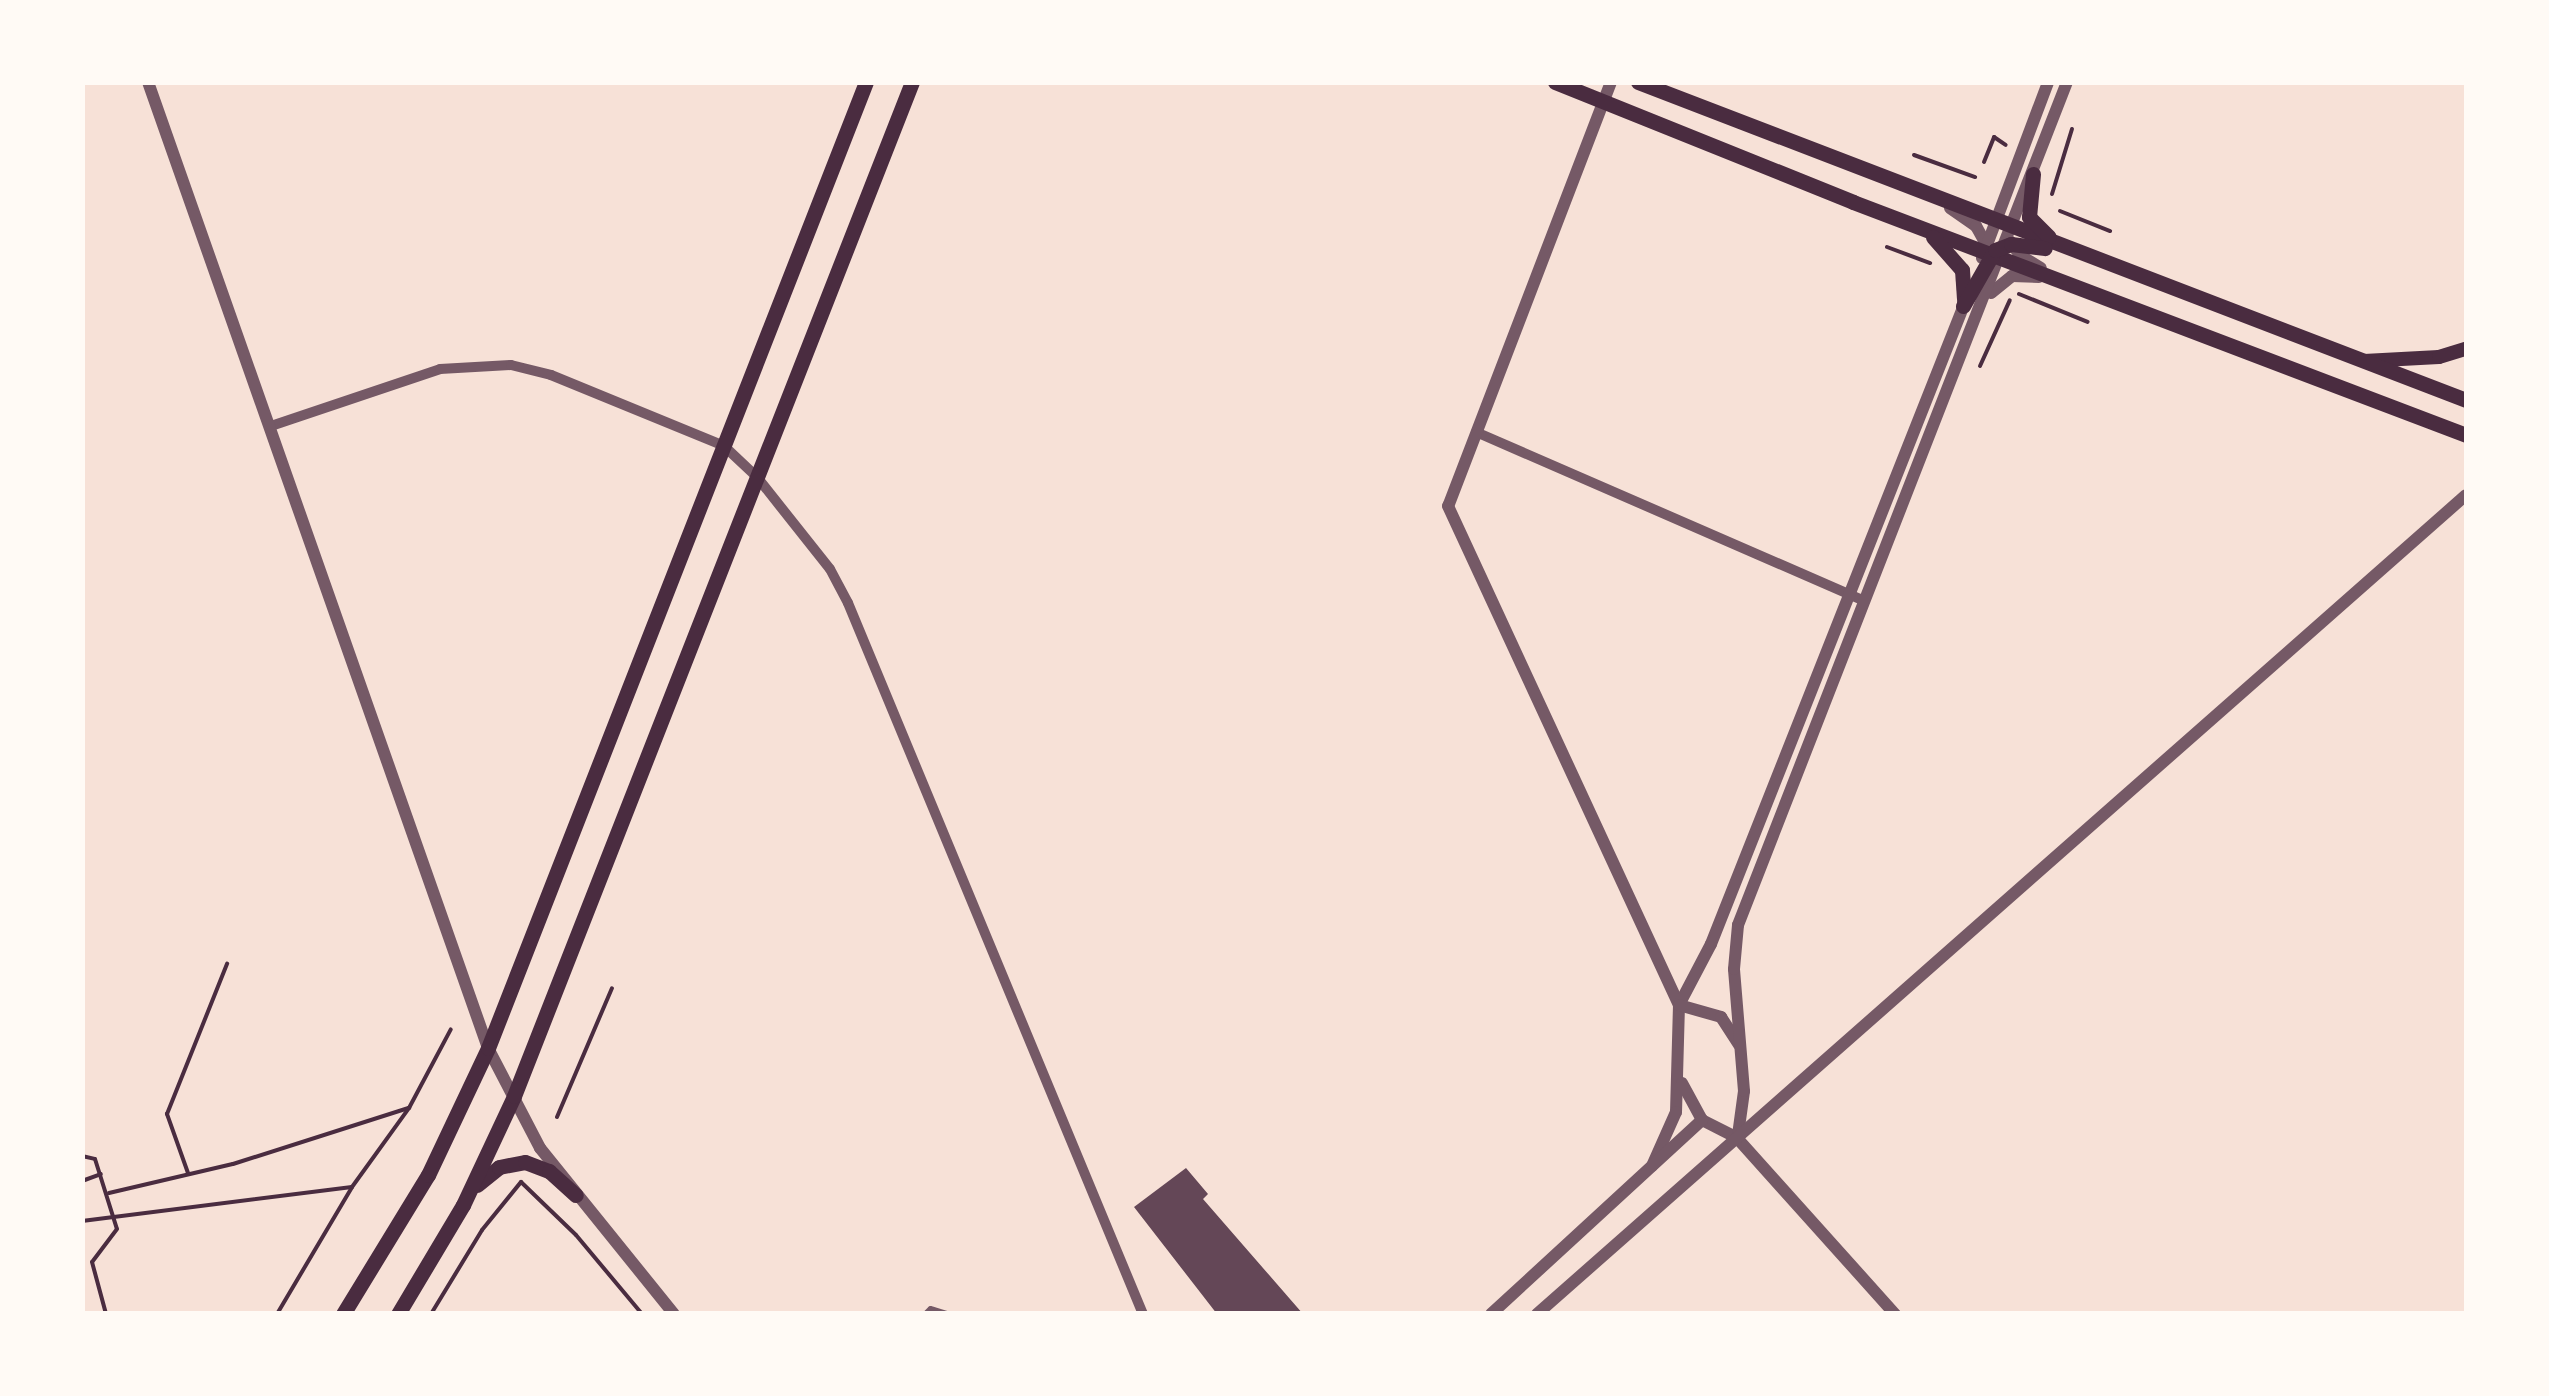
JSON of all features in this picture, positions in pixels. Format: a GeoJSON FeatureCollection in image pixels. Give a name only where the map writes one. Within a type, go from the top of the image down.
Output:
{"type":"FeatureCollection","features":[{"type":"Feature","properties":{"kind":"main road"},"geometry":{"type":"LineString","coordinates":[[343,1314],[428,1175],[488,1048],[863,82]]}},
{"type":"Feature","properties":{"kind":"main road"},"geometry":{"type":"LineString","coordinates":[[398,1314],[463,1205],[514,1096],[912,82]]}},
{"type":"Feature","properties":{"kind":"main road"},"geometry":{"type":"LineString","coordinates":[[893,127],[921,82]]}},
{"type":"Feature","properties":{"kind":"main road"},"geometry":{"type":"LineString","coordinates":[[1555,82],[1917,226],[1998,244],[2074,252]]}},
{"type":"Feature","properties":{"kind":"main road"},"geometry":{"type":"LineString","coordinates":[[1638,82],[1935,200],[1998,244],[2066,283],[2466,434]]}},
{"type":"Feature","properties":{"kind":"main road"},"geometry":{"type":"LineString","coordinates":[[2033,174],[2027,204],[2032,223],[2074,252],[2466,400]]}},
{"type":"Feature","properties":{"kind":"main road"},"geometry":{"type":"LineString","coordinates":[[1917,226],[1945,247],[1962,270],[1963,306]]}},
{"type":"Feature","properties":{"kind":"main road"},"geometry":{"type":"LineString","coordinates":[[1963,306],[1998,244]]}},
{"type":"Feature","properties":{"kind":"main road"},"geometry":{"type":"LineString","coordinates":[[2358,361],[2439,357],[2466,350]]}},
{"type":"Feature","properties":{"kind":"main road"},"geometry":{"type":"LineString","coordinates":[[463,1205],[488,1174],[516,1162],[540,1166],[576,1194]]}},
{"type":"Feature","properties":{"kind":"street"},"geometry":{"type":"LineString","coordinates":[[148,82],[488,1048],[540,1148],[674,1314]]}},
{"type":"Feature","properties":{"kind":"street"},"geometry":{"type":"LineString","coordinates":[[1610,82],[1448,506],[1678,1006],[1676,1112],[1652,1166]]}},
{"type":"Feature","properties":{"kind":"street"},"geometry":{"type":"LineString","coordinates":[[1737,1138],[1743,1117],[1742,1050],[1734,969],[1738,925],[1980,313],[2016,168],[2048,82]]}},
{"type":"Feature","properties":{"kind":"street"},"geometry":{"type":"LineString","coordinates":[[1998,244],[2033,174],[2067,82]]}},
{"type":"Feature","properties":{"kind":"street"},"geometry":{"type":"LineString","coordinates":[[1935,200],[1970,220],[1998,244]]}},
{"type":"Feature","properties":{"kind":"street"},"geometry":{"type":"LineString","coordinates":[[1980,313],[1994,288],[2012,276],[2066,283]]}},
{"type":"Feature","properties":{"kind":"street"},"geometry":{"type":"LineString","coordinates":[[1678,1006],[1711,944],[1963,306]]}},
{"type":"Feature","properties":{"kind":"street"},"geometry":{"type":"LineString","coordinates":[[272,426],[440,368],[512,365],[550,374],[724,446],[757,477],[830,569],[848,603],[1141,1313]]}},
{"type":"Feature","properties":{"kind":"street"},"geometry":{"type":"LineString","coordinates":[[1476,432],[1866,601]]}},
{"type":"Feature","properties":{"kind":"street"},"geometry":{"type":"LineString","coordinates":[[1537,1314],[2466,496]]}},
{"type":"Feature","properties":{"kind":"street"},"geometry":{"type":"LineString","coordinates":[[1678,1006],[1721,1018],[1742,1050]]}},
{"type":"Feature","properties":{"kind":"street"},"geometry":{"type":"LineString","coordinates":[[1678,1054],[1684,1090],[1702,1120],[1737,1138],[1895,1314]]}},
{"type":"Feature","properties":{"kind":"street"},"geometry":{"type":"LineString","coordinates":[[1490,1314],[1702,1120]]}},
{"type":"Feature","properties":{"kind":"lane"},"geometry":{"type":"LineString","coordinates":[[924,1314],[930,1308],[950,1314]]}},
{"type":"Feature","properties":{"kind":"path"},"geometry":{"type":"LineString","coordinates":[[2052,194],[2072,129]]}},
{"type":"Feature","properties":{"kind":"path"},"geometry":{"type":"LineString","coordinates":[[1984,162],[1994,137],[2006,142],[2002,158]]}},
{"type":"Feature","properties":{"kind":"path"},"geometry":{"type":"LineString","coordinates":[[1914,154],[1975,177]]}},
{"type":"Feature","properties":{"kind":"path"},"geometry":{"type":"LineString","coordinates":[[2060,210],[2110,231]]}},
{"type":"Feature","properties":{"kind":"path"},"geometry":{"type":"LineString","coordinates":[[1887,247],[1934,264]]}},
{"type":"Feature","properties":{"kind":"path"},"geometry":{"type":"LineString","coordinates":[[2019,294],[2088,322]]}},
{"type":"Feature","properties":{"kind":"path"},"geometry":{"type":"LineString","coordinates":[[1980,366],[2010,300]]}},
{"type":"Feature","properties":{"kind":"path"},"geometry":{"type":"LineString","coordinates":[[189,1174],[166,1114],[227,964]]}},
{"type":"Feature","properties":{"kind":"path"},"geometry":{"type":"LineString","coordinates":[[558,1117],[612,988]]}},
{"type":"Feature","properties":{"kind":"path"},"geometry":{"type":"LineString","coordinates":[[277,1314],[352,1187],[409,1108],[451,1029]]}},
{"type":"Feature","properties":{"kind":"path"},"geometry":{"type":"LineString","coordinates":[[109,1193],[189,1174],[409,1108]]}},
{"type":"Feature","properties":{"kind":"path"},"geometry":{"type":"LineString","coordinates":[[82,1156],[96,1159],[117,1228],[92,1262],[106,1314]]}},
{"type":"Feature","properties":{"kind":"path"},"geometry":{"type":"LineString","coordinates":[[82,1181],[101,1174]]}},
{"type":"Feature","properties":{"kind":"path"},"geometry":{"type":"LineString","coordinates":[[431,1314],[482,1230],[521,1182],[576,1235],[642,1314]]}},
{"type":"Feature","properties":{"kind":"path"},"geometry":{"type":"LineString","coordinates":[[82,1221],[352,1187]]}},
{"type":"Feature","properties":{"kind":"building"},"geometry":{"type":"Polygon","coordinates":[[[1186,1168],[1208,1194],[1203,1199],[1303,1314],[1217,1314],[1134,1207],[1186,1168]]]}}]}
